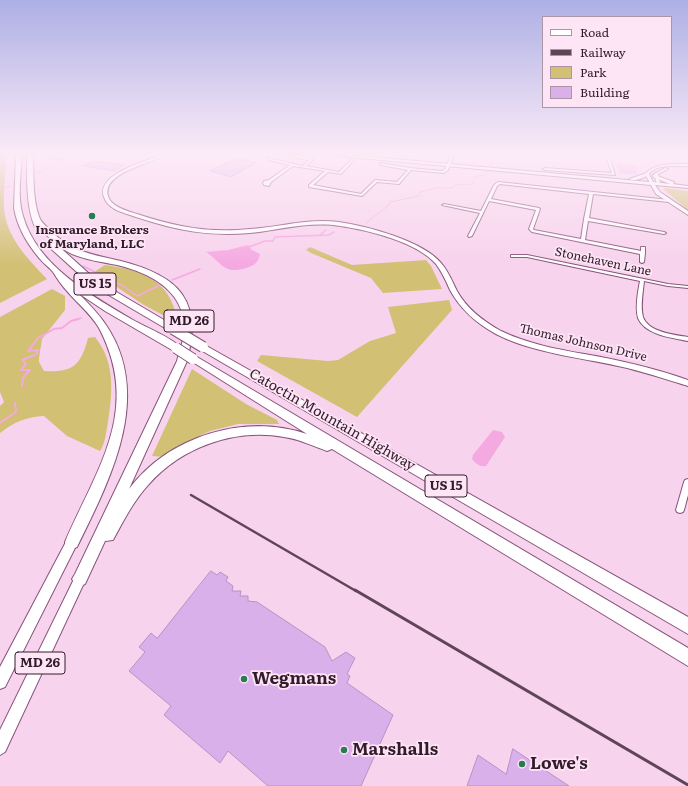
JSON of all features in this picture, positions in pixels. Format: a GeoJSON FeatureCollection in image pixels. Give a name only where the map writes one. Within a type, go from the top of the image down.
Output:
{"type":"FeatureCollection","features":[{"type":"Feature","properties":{"kind":"highway","name":"US 15"},"geometry":{"type":"LineString","coordinates":[[17,192],[21,221],[34,246],[58,274]]}},
{"type":"Feature","properties":{"kind":"highway","name":"US 15"},"geometry":{"type":"LineString","coordinates":[[31,192],[35,218]]}},
{"type":"Feature","properties":{"kind":"highway","name":"Catoctin Mountain Highway"},"geometry":{"type":"LineString","coordinates":[[35,218],[49,241],[93,282],[688,626]]}},
{"type":"Feature","properties":{"kind":"highway","name":"MD 26"},"geometry":{"type":"LineString","coordinates":[[35,218],[58,242],[75,252],[138,269],[162,280],[174,290],[182,301],[189,320],[190,335],[182,361],[80,579]]}},
{"type":"Feature","properties":{"kind":"highway","name":"Catoctin Mountain Highway"},"geometry":{"type":"LineString","coordinates":[[58,274],[95,300],[688,658]]}},
{"type":"Feature","properties":{"kind":"highway","name":"MD 26"},"geometry":{"type":"LineString","coordinates":[[58,274],[64,284],[91,311],[106,332],[117,357],[123,391],[121,418],[113,452],[101,483],[72,542]]}},
{"type":"Feature","properties":{"kind":"highway"},"geometry":{"type":"LineString","coordinates":[[80,579],[138,487],[154,470],[188,447],[227,433],[265,430],[291,434],[349,454]]}},
{"type":"Feature","properties":{"kind":"main road","name":"MD 26"},"geometry":{"type":"LineString","coordinates":[[0,682],[72,542]]}},
{"type":"Feature","properties":{"kind":"main road","name":"MD 26"},"geometry":{"type":"LineString","coordinates":[[0,748],[80,579]]}},
{"type":"Feature","properties":{"kind":"street","name":"Thomas Johnson Drive"},"geometry":{"type":"LineString","coordinates":[[105,192],[105,197],[110,203],[119,209],[161,224],[196,232],[244,232],[294,224],[322,222],[349,226],[405,243],[420,249],[435,260],[467,310],[483,323],[499,333],[527,344],[639,368],[688,383]]}},
{"type":"Feature","properties":{"kind":"street"},"geometry":{"type":"LineString","coordinates":[[343,192],[362,195],[365,192]]}},
{"type":"Feature","properties":{"kind":"street"},"geometry":{"type":"LineString","coordinates":[[470,236],[492,192]]}},
{"type":"Feature","properties":{"kind":"street"},"geometry":{"type":"LineString","coordinates":[[572,192],[669,201]]}},
{"type":"Feature","properties":{"kind":"street"},"geometry":{"type":"LineString","coordinates":[[663,192],[663,195],[669,201],[688,213]]}},
{"type":"Feature","properties":{"kind":"street"},"geometry":{"type":"LineString","coordinates":[[583,241],[591,194]]}},
{"type":"Feature","properties":{"kind":"street"},"geometry":{"type":"LineString","coordinates":[[488,200],[538,209],[532,230],[583,241],[643,251],[642,262]]}},
{"type":"Feature","properties":{"kind":"street"},"geometry":{"type":"LineString","coordinates":[[444,205],[482,212]]}},
{"type":"Feature","properties":{"kind":"street"},"geometry":{"type":"LineString","coordinates":[[586,218],[664,233]]}},
{"type":"Feature","properties":{"kind":"street","name":"Stonehaven Lane"},"geometry":{"type":"LineString","coordinates":[[513,256],[527,256],[642,280],[688,287]]}},
{"type":"Feature","properties":{"kind":"street"},"geometry":{"type":"LineString","coordinates":[[642,280],[641,318],[645,323],[661,332],[688,339]]}},
{"type":"Feature","properties":{"kind":"street"},"geometry":{"type":"LineString","coordinates":[[680,510],[688,482]]}},
{"type":"Feature","properties":{"kind":"green space"},"geometry":{"type":"Polygon","coordinates":[[[0,192],[4,192],[4,208],[6,219],[13,238],[33,264],[47,279],[0,303],[0,192]]]}},
{"type":"Feature","properties":{"kind":"green space"},"geometry":{"type":"Polygon","coordinates":[[[666,192],[688,192],[688,210],[666,192]]]}},
{"type":"Feature","properties":{"kind":"green space"},"geometry":{"type":"Polygon","coordinates":[[[310,247],[352,265],[426,260],[431,266],[442,289],[383,293],[371,278],[306,250],[310,247]]]}},
{"type":"Feature","properties":{"kind":"green space"},"geometry":{"type":"Polygon","coordinates":[[[105,265],[136,272],[146,276],[162,287],[173,305],[178,318],[178,323],[144,305],[94,272],[105,265]]]}},
{"type":"Feature","properties":{"kind":"green space"},"geometry":{"type":"Polygon","coordinates":[[[52,289],[65,296],[65,310],[42,339],[39,362],[44,371],[69,369],[79,361],[88,338],[95,337],[102,347],[110,369],[111,393],[107,428],[104,443],[100,451],[67,436],[44,416],[20,421],[0,433],[0,406],[4,402],[0,392],[0,317],[52,289]]]}},
{"type":"Feature","properties":{"kind":"green space"},"geometry":{"type":"Polygon","coordinates":[[[449,300],[452,310],[357,417],[257,361],[261,355],[328,361],[338,360],[370,341],[396,333],[388,307],[449,300]]]}},
{"type":"Feature","properties":{"kind":"green space"},"geometry":{"type":"Polygon","coordinates":[[[192,369],[246,404],[277,420],[279,424],[238,424],[210,431],[189,441],[166,457],[152,456],[192,369]]]}},
{"type":"Feature","properties":{"kind":"shaded area"},"geometry":{"type":"Polygon","coordinates":[[[248,245],[252,250],[260,254],[259,257],[254,265],[239,270],[224,267],[206,252],[228,250],[248,245]]]}},
{"type":"Feature","properties":{"kind":"shaded area"},"geometry":{"type":"Polygon","coordinates":[[[493,430],[502,432],[505,437],[486,466],[480,466],[472,459],[473,455],[493,430]]]}},
{"type":"Feature","properties":{"kind":"building","name":"Wegmans"},"geometry":{"type":"Polygon","coordinates":[[[211,571],[217,575],[220,572],[228,577],[226,581],[233,586],[232,591],[241,591],[240,596],[248,596],[248,601],[257,602],[325,647],[332,661],[346,652],[355,658],[347,674],[350,676],[347,683],[393,715],[361,786],[268,786],[228,751],[220,763],[164,715],[171,706],[129,671],[145,652],[139,647],[151,633],[157,638],[211,571]]]}},
{"type":"Feature","properties":{"kind":"building","name":"Lowe's"},"geometry":{"type":"Polygon","coordinates":[[[513,749],[569,786],[467,786],[478,755],[506,774],[513,749]]]}},
{"type":"Feature","properties":{"kind":"waterway"},"geometry":{"type":"LineString","coordinates":[[366,223],[385,208],[390,202],[419,196],[421,192]]}},
{"type":"Feature","properties":{"kind":"waterway"},"geometry":{"type":"LineString","coordinates":[[320,235],[326,230]]}},
{"type":"Feature","properties":{"kind":"waterway"},"geometry":{"type":"LineString","coordinates":[[249,247],[265,241],[273,241],[275,237],[329,235],[334,232]]}},
{"type":"Feature","properties":{"kind":"waterway"},"geometry":{"type":"LineString","coordinates":[[83,266],[125,287],[137,296],[162,284]]}},
{"type":"Feature","properties":{"kind":"waterway"},"geometry":{"type":"LineString","coordinates":[[172,280],[200,269]]}},
{"type":"Feature","properties":{"kind":"waterway"},"geometry":{"type":"LineString","coordinates":[[76,320],[81,318]]}},
{"type":"Feature","properties":{"kind":"waterway"},"geometry":{"type":"LineString","coordinates":[[22,386],[23,378],[30,370],[21,370],[26,364],[22,360],[37,354],[38,350],[28,351],[38,338],[54,329],[62,328],[71,321],[78,319]]}},
{"type":"Feature","properties":{"kind":"waterway"},"geometry":{"type":"LineString","coordinates":[[0,423],[16,412],[15,403]]}},
{"type":"Feature","properties":{"kind":"railway"},"geometry":{"type":"LineString","coordinates":[[191,495],[356,591]]}},
{"type":"Feature","properties":{"kind":"railway"},"geometry":{"type":"LineString","coordinates":[[355,590],[688,785]]}},
{"type":"Feature","properties":{"kind":"place","name":"Insurance Brokers of Maryland, LLC"},"geometry":{"type":"Point","coordinates":[92,216]}},
{"type":"Feature","properties":{"kind":"place","name":"Wegmans"},"geometry":{"type":"Point","coordinates":[244,679]}},
{"type":"Feature","properties":{"kind":"place","name":"Marshalls"},"geometry":{"type":"Point","coordinates":[344,750]}},
{"type":"Feature","properties":{"kind":"place","name":"Lowe's"},"geometry":{"type":"Point","coordinates":[522,764]}}]}
